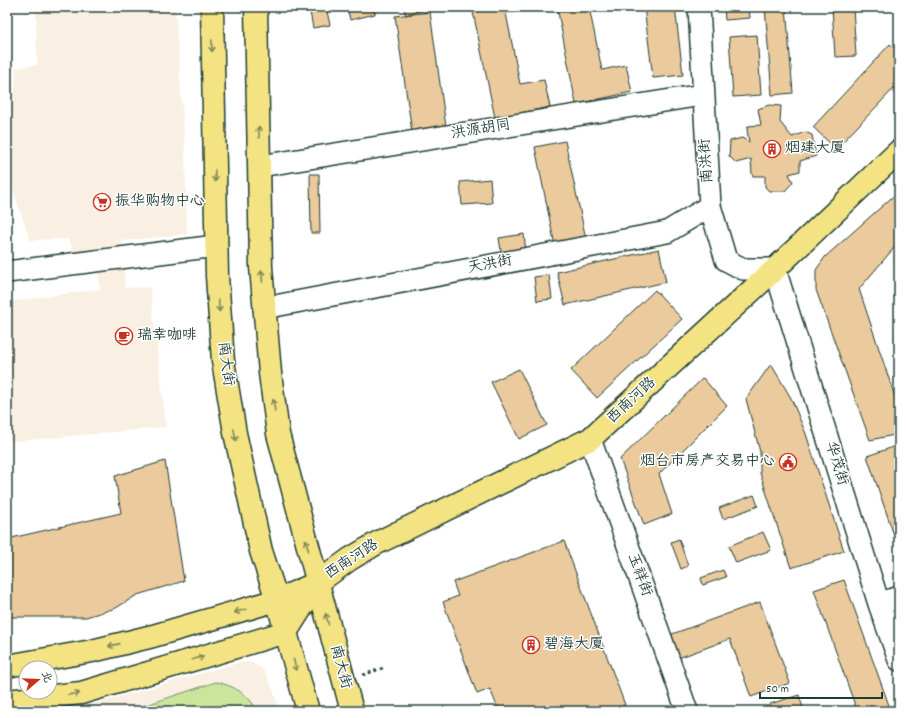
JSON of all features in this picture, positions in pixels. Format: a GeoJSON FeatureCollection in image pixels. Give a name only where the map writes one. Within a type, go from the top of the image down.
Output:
{"type":"FeatureCollection","features":[{"type":"Feature","properties":{"kind":"main road","name":"南大街"},"geometry":{"type":"LineString","coordinates":[[212,7],[216,246],[223,361],[235,433],[261,551],[277,600],[308,711]]}},
{"type":"Feature","properties":{"kind":"main road","name":"南大街"},"geometry":{"type":"LineString","coordinates":[[256,7],[261,267],[278,434],[352,711]]}},
{"type":"Feature","properties":{"kind":"main road","name":"西南河路"},"geometry":{"type":"LineString","coordinates":[[7,666],[92,651],[153,636],[277,600],[317,583],[350,559],[377,543],[590,439],[775,269],[899,151]]}},
{"type":"Feature","properties":{"kind":"main road","name":"西南河路"},"geometry":{"type":"LineString","coordinates":[[286,632],[317,583]]}},
{"type":"Feature","properties":{"kind":"main road"},"geometry":{"type":"LineString","coordinates":[[7,701],[81,693],[286,632]]}},
{"type":"Feature","properties":{"kind":"street","name":"南洪街"},"geometry":{"type":"LineString","coordinates":[[699,7],[702,94],[710,206],[726,260],[742,269],[775,269]]}},
{"type":"Feature","properties":{"kind":"street","name":"洪源胡同"},"geometry":{"type":"LineString","coordinates":[[260,166],[702,94]]}},
{"type":"Feature","properties":{"kind":"street","name":"天洪街"},"geometry":{"type":"LineString","coordinates":[[264,308],[667,232],[710,206]]}},
{"type":"Feature","properties":{"kind":"street"},"geometry":{"type":"LineString","coordinates":[[7,272],[216,246]]}},
{"type":"Feature","properties":{"kind":"street","name":"华茂街"},"geometry":{"type":"LineString","coordinates":[[775,269],[879,604],[899,660]]}},
{"type":"Feature","properties":{"kind":"street","name":"玉祥街"},"geometry":{"type":"LineString","coordinates":[[590,439],[687,711]]}},
{"type":"Feature","properties":{"kind":"street"},"geometry":{"type":"LineString","coordinates":[[879,604],[899,597]]}},
{"type":"Feature","properties":{"kind":"path"},"geometry":{"type":"LineString","coordinates":[[363,675],[383,668]]}},
{"type":"Feature","properties":{"kind":"shaded area","name":"振华购物中心"},"geometry":{"type":"Polygon","coordinates":[[[36,7],[175,7],[185,150],[187,234],[122,241],[125,288],[150,287],[166,427],[7,442],[7,302],[100,289],[96,252],[76,254],[68,239],[30,240],[7,171],[7,92],[15,92],[16,68],[37,65],[36,7]]]}},
{"type":"Feature","properties":{"kind":"shaded area"},"geometry":{"type":"Polygon","coordinates":[[[251,662],[263,670],[270,682],[280,711],[16,711],[87,706],[237,663],[251,662]]]}},
{"type":"Feature","properties":{"kind":"green space"},"geometry":{"type":"Polygon","coordinates":[[[216,682],[235,688],[250,700],[257,711],[144,711],[143,706],[216,682]]]}},
{"type":"Feature","properties":{"kind":"building"},"geometry":{"type":"Polygon","coordinates":[[[309,7],[326,7],[330,25],[313,28],[309,7]]]}},
{"type":"Feature","properties":{"kind":"building"},"geometry":{"type":"Polygon","coordinates":[[[347,7],[373,7],[375,14],[350,20],[347,7]]]}},
{"type":"Feature","properties":{"kind":"building"},"geometry":{"type":"Polygon","coordinates":[[[403,7],[423,7],[424,9],[406,15],[403,7]]]}},
{"type":"Feature","properties":{"kind":"building"},"geometry":{"type":"Polygon","coordinates":[[[472,7],[532,7],[506,13],[520,84],[544,80],[550,107],[495,118],[472,7]]]}},
{"type":"Feature","properties":{"kind":"building"},"geometry":{"type":"Polygon","coordinates":[[[557,7],[589,7],[602,70],[626,65],[632,92],[576,104],[557,7]]]}},
{"type":"Feature","properties":{"kind":"building"},"geometry":{"type":"Polygon","coordinates":[[[644,7],[675,7],[683,75],[653,78],[644,7]]]}},
{"type":"Feature","properties":{"kind":"building"},"geometry":{"type":"Polygon","coordinates":[[[724,7],[749,7],[750,18],[725,20],[724,7]]]}},
{"type":"Feature","properties":{"kind":"building"},"geometry":{"type":"Polygon","coordinates":[[[765,7],[786,7],[793,93],[772,95],[765,7]]]}},
{"type":"Feature","properties":{"kind":"building"},"geometry":{"type":"Polygon","coordinates":[[[832,7],[853,7],[856,56],[835,57],[832,7]]]}},
{"type":"Feature","properties":{"kind":"building"},"geometry":{"type":"Polygon","coordinates":[[[430,12],[446,127],[412,132],[395,16],[430,12]]]}},
{"type":"Feature","properties":{"kind":"building"},"geometry":{"type":"Polygon","coordinates":[[[757,35],[761,95],[733,97],[729,37],[757,35]]]}},
{"type":"Feature","properties":{"kind":"building"},"geometry":{"type":"Polygon","coordinates":[[[890,44],[899,53],[899,83],[836,149],[813,127],[890,44]]]}},
{"type":"Feature","properties":{"kind":"building","name":"烟建大厦"},"geometry":{"type":"Polygon","coordinates":[[[769,105],[781,106],[780,122],[792,137],[805,132],[812,135],[816,156],[800,161],[800,171],[789,174],[793,182],[785,191],[769,191],[765,187],[765,176],[753,176],[751,159],[736,163],[729,156],[730,141],[742,138],[749,142],[748,126],[761,125],[758,109],[769,105]]]}},
{"type":"Feature","properties":{"kind":"building"},"geometry":{"type":"Polygon","coordinates":[[[565,141],[586,239],[555,246],[535,147],[565,141]]]}},
{"type":"Feature","properties":{"kind":"building"},"geometry":{"type":"Polygon","coordinates":[[[310,174],[319,174],[320,233],[311,233],[310,174]]]}},
{"type":"Feature","properties":{"kind":"building"},"geometry":{"type":"Polygon","coordinates":[[[490,179],[492,203],[462,205],[460,182],[490,179]]]}},
{"type":"Feature","properties":{"kind":"building"},"geometry":{"type":"Polygon","coordinates":[[[899,191],[899,242],[859,289],[899,409],[899,434],[870,440],[816,290],[816,270],[825,257],[899,191]]]}},
{"type":"Feature","properties":{"kind":"building"},"geometry":{"type":"Polygon","coordinates":[[[524,234],[526,253],[502,257],[499,238],[524,234]]]}},
{"type":"Feature","properties":{"kind":"building"},"geometry":{"type":"Polygon","coordinates":[[[659,249],[666,282],[565,305],[557,272],[659,249]]]}},
{"type":"Feature","properties":{"kind":"building"},"geometry":{"type":"Polygon","coordinates":[[[549,275],[552,299],[537,301],[534,277],[549,275]]]}},
{"type":"Feature","properties":{"kind":"building"},"geometry":{"type":"Polygon","coordinates":[[[655,290],[682,319],[597,398],[571,370],[655,290]]]}},
{"type":"Feature","properties":{"kind":"building","name":"烟台市房产交易中心"},"geometry":{"type":"Polygon","coordinates":[[[771,364],[791,398],[806,434],[844,551],[791,568],[760,473],[760,452],[746,399],[771,364]]]}},
{"type":"Feature","properties":{"kind":"building"},"geometry":{"type":"Polygon","coordinates":[[[519,369],[547,425],[519,439],[491,382],[519,369]]]}},
{"type":"Feature","properties":{"kind":"building"},"geometry":{"type":"Polygon","coordinates":[[[703,378],[727,406],[659,474],[672,514],[644,525],[620,459],[703,378]]]}},
{"type":"Feature","properties":{"kind":"building"},"geometry":{"type":"Polygon","coordinates":[[[899,445],[899,550],[867,456],[899,445]]]}},
{"type":"Feature","properties":{"kind":"building"},"geometry":{"type":"Polygon","coordinates":[[[165,461],[184,581],[137,595],[116,608],[86,617],[7,617],[7,539],[121,513],[115,476],[165,461]]]}},
{"type":"Feature","properties":{"kind":"building"},"geometry":{"type":"Polygon","coordinates":[[[754,495],[758,506],[723,519],[719,508],[754,495]]]}},
{"type":"Feature","properties":{"kind":"building"},"geometry":{"type":"Polygon","coordinates":[[[763,532],[771,550],[736,563],[729,546],[763,532]]]}},
{"type":"Feature","properties":{"kind":"building"},"geometry":{"type":"Polygon","coordinates":[[[679,539],[688,566],[681,569],[671,542],[679,539]]]}},
{"type":"Feature","properties":{"kind":"building","name":"碧海大厦"},"geometry":{"type":"Polygon","coordinates":[[[564,541],[625,705],[608,711],[499,711],[490,689],[477,694],[443,602],[458,596],[453,582],[564,541]]]}},
{"type":"Feature","properties":{"kind":"building"},"geometry":{"type":"Polygon","coordinates":[[[723,570],[726,577],[703,585],[701,578],[723,570]]]}},
{"type":"Feature","properties":{"kind":"building"},"geometry":{"type":"Polygon","coordinates":[[[844,580],[891,711],[857,711],[814,590],[844,580]]]}},
{"type":"Feature","properties":{"kind":"building"},"geometry":{"type":"Polygon","coordinates":[[[760,602],[790,683],[751,697],[730,639],[673,660],[664,637],[760,602]]]}},
{"type":"Feature","properties":{"kind":"building"},"geometry":{"type":"Polygon","coordinates":[[[799,695],[804,711],[772,711],[770,704],[799,695]]]}},
{"type":"Feature","properties":{"kind":"place","name":"烟建大厦"},"geometry":{"type":"Point","coordinates":[772,149]}},
{"type":"Feature","properties":{"kind":"place","name":"振华购物中心"},"geometry":{"type":"Point","coordinates":[102,202]}},
{"type":"Feature","properties":{"kind":"place","name":"瑞幸咖啡"},"geometry":{"type":"Point","coordinates":[124,336]}},
{"type":"Feature","properties":{"kind":"place","name":"烟台市房产交易中心"},"geometry":{"type":"Point","coordinates":[788,462]}},
{"type":"Feature","properties":{"kind":"place","name":"碧海大厦"},"geometry":{"type":"Point","coordinates":[531,645]}}]}
